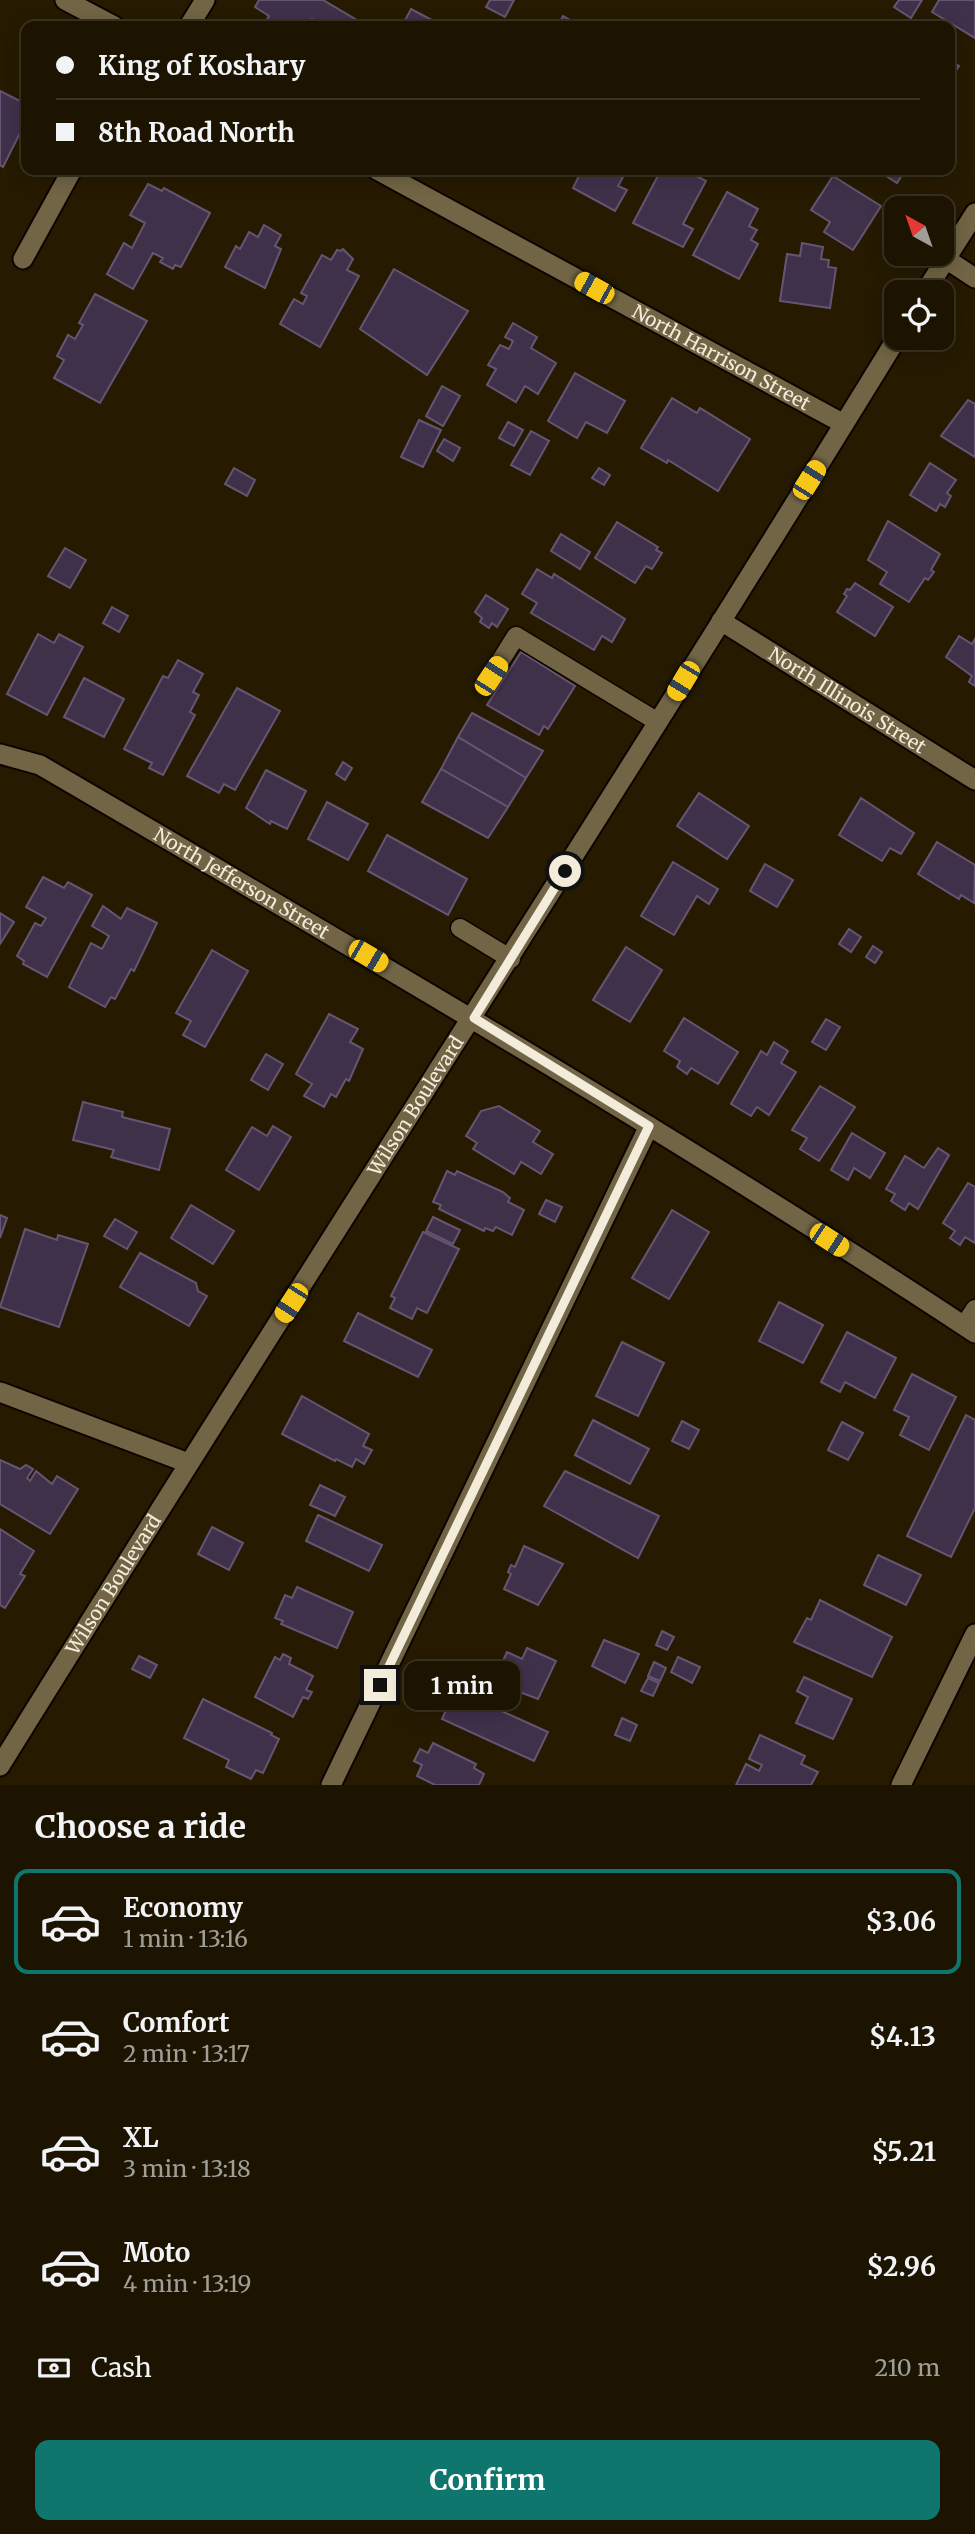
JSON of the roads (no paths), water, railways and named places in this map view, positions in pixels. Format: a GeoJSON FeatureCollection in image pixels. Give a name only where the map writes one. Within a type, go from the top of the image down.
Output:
{"type":"FeatureCollection","features":[{"type":"Feature","properties":{"kind":"street"},"geometry":{"type":"LineString","coordinates":[[65,0],[105,21]]}},
{"type":"Feature","properties":{"kind":"street"},"geometry":{"type":"LineString","coordinates":[[192,21],[205,0]]}},
{"type":"Feature","properties":{"kind":"street"},"geometry":{"type":"LineString","coordinates":[[23,259],[69,175]]}},
{"type":"Feature","properties":{"kind":"street","name":"North Harrison Street"},"geometry":{"type":"LineString","coordinates":[[386,175],[844,424]]}},
{"type":"Feature","properties":{"kind":"street"},"geometry":{"type":"LineString","coordinates":[[954,246],[975,213]]}},
{"type":"Feature","properties":{"kind":"street"},"geometry":{"type":"LineString","coordinates":[[954,264],[975,278]]}},
{"type":"Feature","properties":{"kind":"street","name":"Wilson Boulevard"},"geometry":{"type":"LineString","coordinates":[[0,1766],[188,1463],[474,1018],[890,350]]}},
{"type":"Feature","properties":{"kind":"street","name":"North Illinois Street"},"geometry":{"type":"LineString","coordinates":[[720,621],[975,780]]}},
{"type":"Feature","properties":{"kind":"street","name":"North Jefferson Street"},"geometry":{"type":"LineString","coordinates":[[0,754],[40,765],[474,1018],[969,1330]]}},
{"type":"Feature","properties":{"kind":"street"},"geometry":{"type":"LineString","coordinates":[[331,1785],[649,1126]]}},
{"type":"Feature","properties":{"kind":"street"},"geometry":{"type":"LineString","coordinates":[[0,1392],[188,1463]]}},
{"type":"Feature","properties":{"kind":"street"},"geometry":{"type":"LineString","coordinates":[[901,1785],[975,1634]]}},
{"type":"Feature","properties":{"kind":"lane"},"geometry":{"type":"LineString","coordinates":[[491,676],[516,636],[658,722]]}},
{"type":"Feature","properties":{"kind":"lane"},"geometry":{"type":"LineString","coordinates":[[460,928],[511,959]]}},
{"type":"Feature","properties":{"kind":"lane"},"geometry":{"type":"LineString","coordinates":[[969,1330],[975,1309]]}}]}
